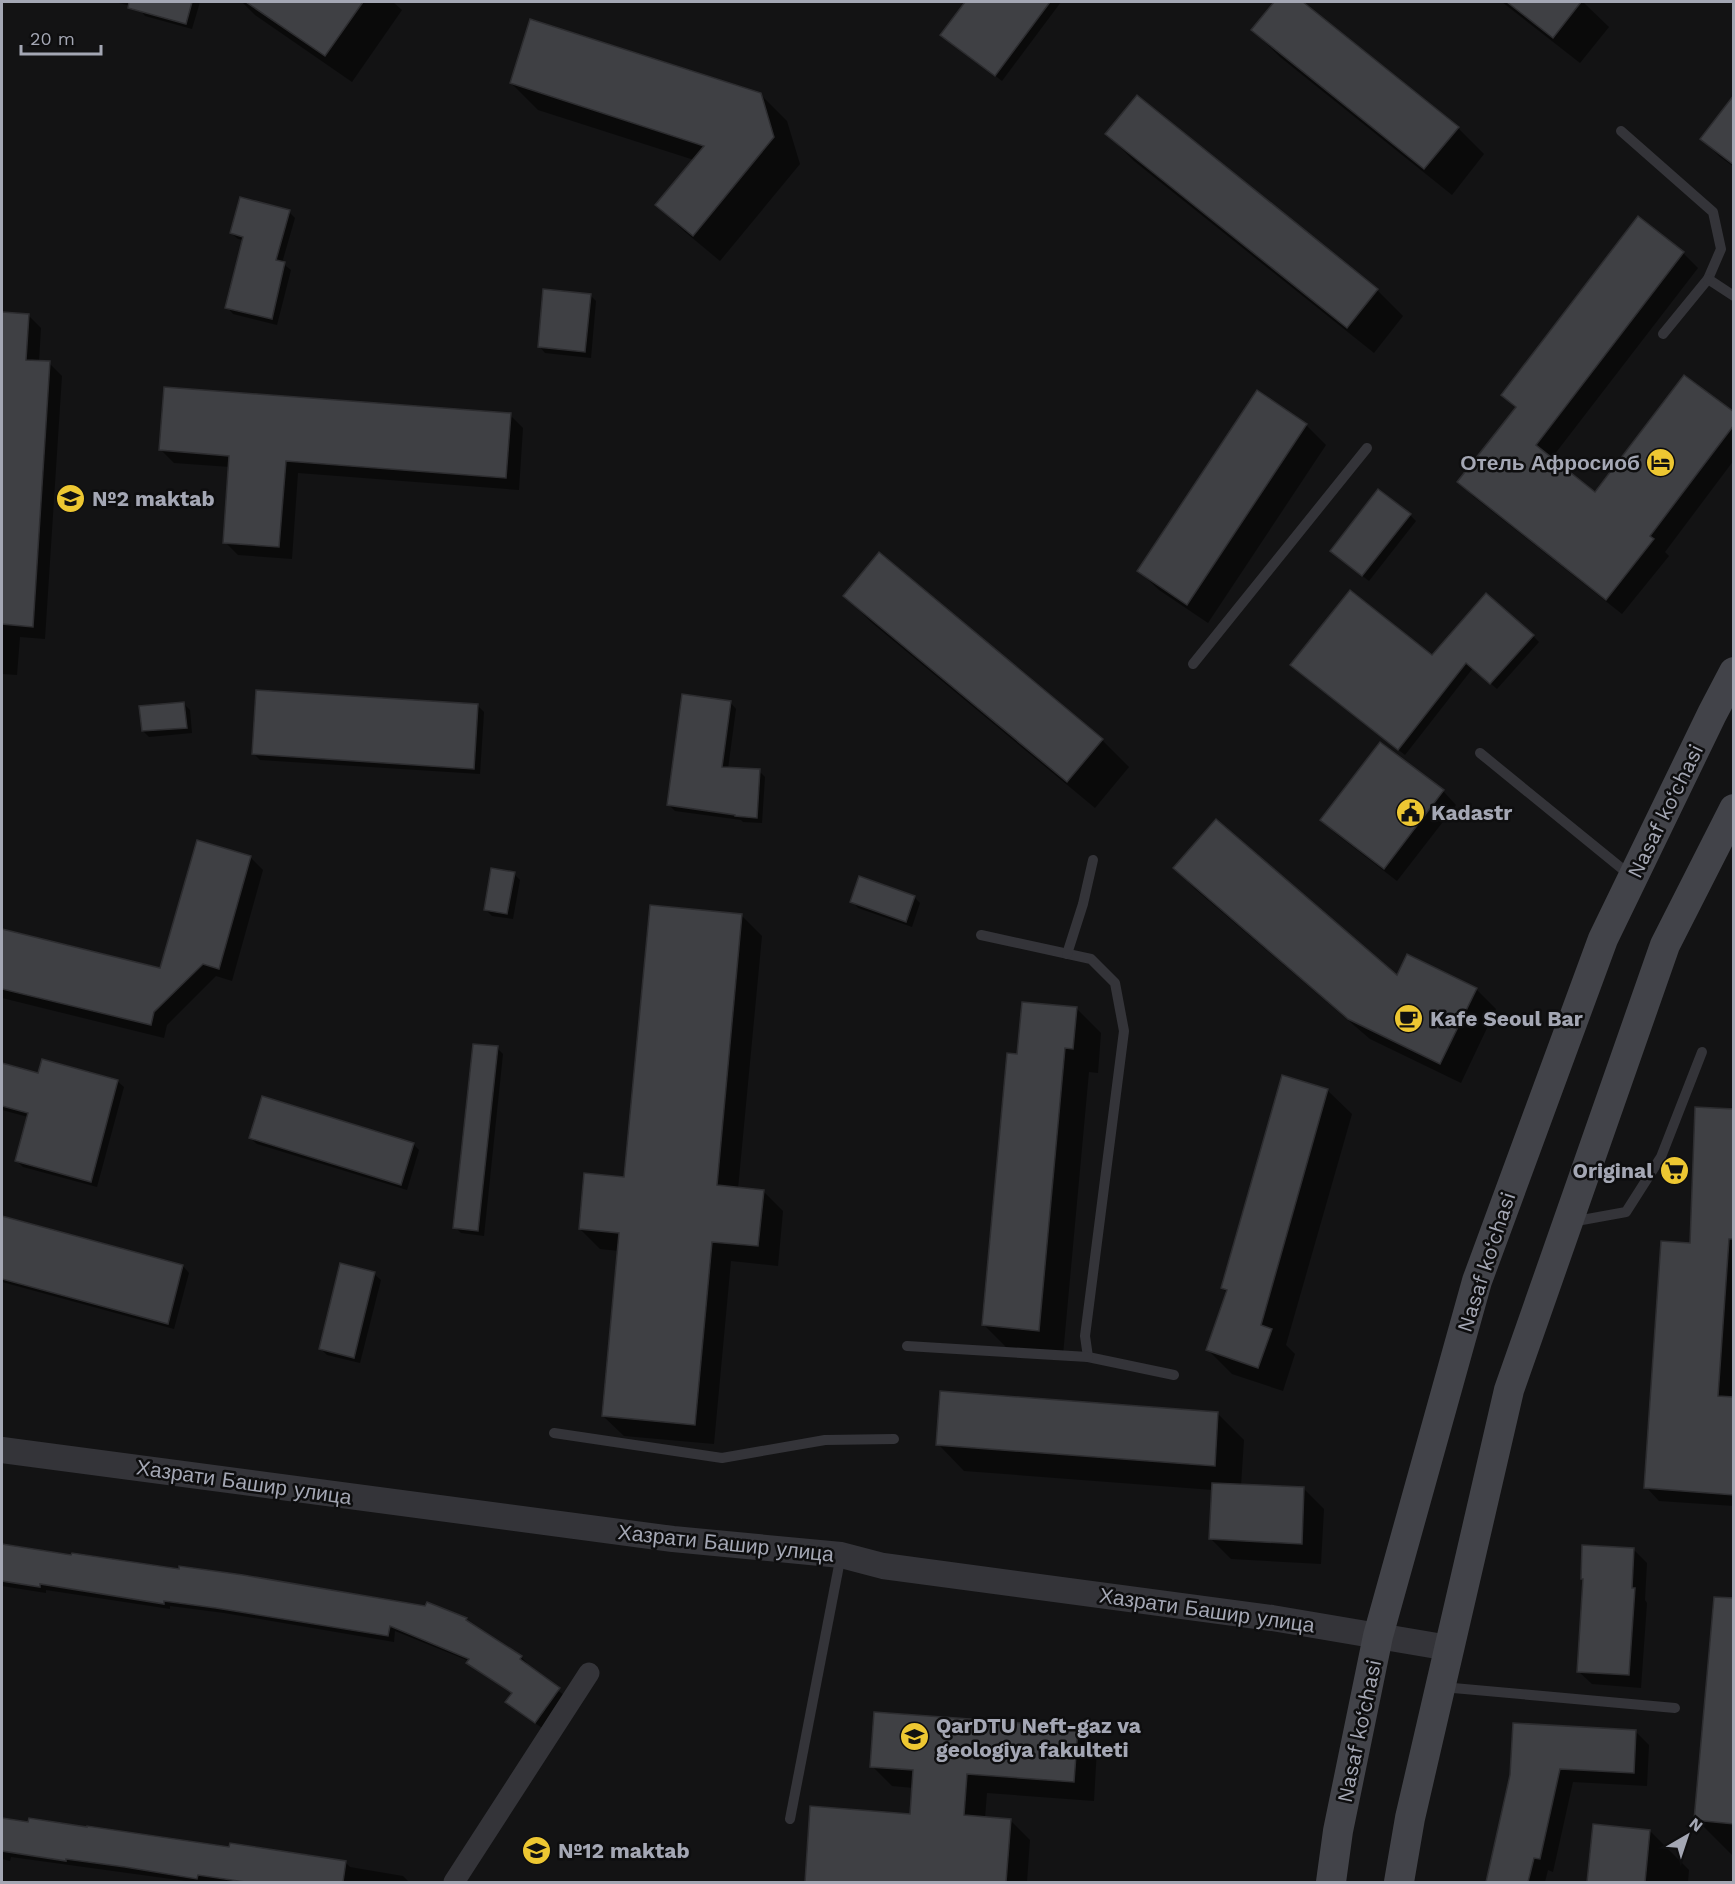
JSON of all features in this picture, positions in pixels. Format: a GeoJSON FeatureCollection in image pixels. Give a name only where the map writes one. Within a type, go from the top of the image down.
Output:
{"type":"FeatureCollection","features":[{"type":"Feature","properties":{"kind":"main road","name":"Nasaf ko‘chasi"},"geometry":{"type":"LineString","coordinates":[[1331,1882],[1338,1831],[1378,1636],[1476,1281],[1603,939],[1734,672]]}},
{"type":"Feature","properties":{"kind":"main road"},"geometry":{"type":"LineString","coordinates":[[1399,1882],[1410,1818],[1509,1390],[1665,945],[1733,810]]}},
{"type":"Feature","properties":{"kind":"street","name":"Хазрати Башир улица"},"geometry":{"type":"LineString","coordinates":[[2,1450],[673,1539],[841,1556],[883,1566],[1272,1618],[1449,1648]]}},
{"type":"Feature","properties":{"kind":"street"},"geometry":{"type":"LineString","coordinates":[[454,1882],[589,1673]]}},
{"type":"Feature","properties":{"kind":"lane"},"geometry":{"type":"LineString","coordinates":[[1621,132],[1713,212],[1721,249],[1708,279],[1663,334]]}},
{"type":"Feature","properties":{"kind":"lane"},"geometry":{"type":"LineString","coordinates":[[1708,279],[1734,296]]}},
{"type":"Feature","properties":{"kind":"lane"},"geometry":{"type":"LineString","coordinates":[[1193,664],[1367,448]]}},
{"type":"Feature","properties":{"kind":"lane"},"geometry":{"type":"LineString","coordinates":[[1480,753],[1632,877]]}},
{"type":"Feature","properties":{"kind":"lane"},"geometry":{"type":"LineString","coordinates":[[1067,954],[1083,903],[1093,860]]}},
{"type":"Feature","properties":{"kind":"lane"},"geometry":{"type":"LineString","coordinates":[[981,934],[1091,959],[1115,983],[1124,1031],[1084,1336],[1088,1357]]}},
{"type":"Feature","properties":{"kind":"lane"},"geometry":{"type":"LineString","coordinates":[[1568,1223],[1626,1212],[1661,1157],[1702,1052]]}},
{"type":"Feature","properties":{"kind":"lane"},"geometry":{"type":"LineString","coordinates":[[907,1346],[1088,1357],[1174,1375]]}},
{"type":"Feature","properties":{"kind":"lane"},"geometry":{"type":"LineString","coordinates":[[554,1433],[722,1458],[825,1440],[894,1439]]}},
{"type":"Feature","properties":{"kind":"lane"},"geometry":{"type":"LineString","coordinates":[[790,1819],[841,1556]]}},
{"type":"Feature","properties":{"kind":"lane"},"geometry":{"type":"LineString","coordinates":[[1440,1687],[1675,1708]]}},
{"type":"Feature","properties":{"kind":"building"},"geometry":{"type":"Polygon","coordinates":[[[129,2],[192,2],[186,24],[128,8],[129,2]]]}},
{"type":"Feature","properties":{"kind":"building"},"geometry":{"type":"Polygon","coordinates":[[[246,2],[363,2],[325,56],[246,2]]]}},
{"type":"Feature","properties":{"kind":"building"},"geometry":{"type":"Polygon","coordinates":[[[965,2],[1050,2],[995,76],[940,35],[965,2]]]}},
{"type":"Feature","properties":{"kind":"building"},"geometry":{"type":"Polygon","coordinates":[[[1274,2],[1303,2],[1459,127],[1424,169],[1251,30],[1274,2]]]}},
{"type":"Feature","properties":{"kind":"building"},"geometry":{"type":"Polygon","coordinates":[[[1507,2],[1581,2],[1553,38],[1507,2]]]}},
{"type":"Feature","properties":{"kind":"building"},"geometry":{"type":"Polygon","coordinates":[[[530,19],[761,93],[774,137],[693,236],[655,205],[704,146],[510,83],[530,19]]]}},
{"type":"Feature","properties":{"kind":"building"},"geometry":{"type":"Polygon","coordinates":[[[1137,95],[1378,289],[1347,328],[1105,134],[1137,95]]]}},
{"type":"Feature","properties":{"kind":"building"},"geometry":{"type":"Polygon","coordinates":[[[1734,95],[1734,165],[1700,139],[1734,95]]]}},
{"type":"Feature","properties":{"kind":"building"},"geometry":{"type":"Polygon","coordinates":[[[240,197],[290,210],[276,260],[285,262],[272,319],[225,308],[243,237],[230,233],[240,197]]]}},
{"type":"Feature","properties":{"kind":"building"},"geometry":{"type":"Polygon","coordinates":[[[1638,216],[1684,252],[1536,445],[1595,492],[1684,375],[1734,412],[1734,425],[1650,536],[1654,539],[1606,600],[1457,482],[1516,407],[1501,395],[1638,216]]]}},
{"type":"Feature","properties":{"kind":"building"},"geometry":{"type":"Polygon","coordinates":[[[543,289],[591,294],[585,352],[538,347],[543,289]]]}},
{"type":"Feature","properties":{"kind":"building"},"geometry":{"type":"Polygon","coordinates":[[[2,312],[29,314],[26,360],[50,361],[33,627],[2,624],[2,312]]]}},
{"type":"Feature","properties":{"kind":"building"},"geometry":{"type":"Polygon","coordinates":[[[164,387],[511,413],[506,478],[286,461],[279,547],[223,543],[229,456],[159,450],[164,387]]]}},
{"type":"Feature","properties":{"kind":"building"},"geometry":{"type":"Polygon","coordinates":[[[1257,390],[1307,424],[1187,605],[1137,571],[1257,390]]]}},
{"type":"Feature","properties":{"kind":"building"},"geometry":{"type":"Polygon","coordinates":[[[1378,489],[1411,514],[1362,576],[1330,551],[1378,489]]]}},
{"type":"Feature","properties":{"kind":"building"},"geometry":{"type":"Polygon","coordinates":[[[879,552],[1103,739],[1067,782],[843,596],[879,552]]]}},
{"type":"Feature","properties":{"kind":"building"},"geometry":{"type":"Polygon","coordinates":[[[1350,590],[1432,655],[1486,593],[1534,635],[1490,684],[1466,663],[1398,750],[1290,665],[1350,590]]]}},
{"type":"Feature","properties":{"kind":"building"},"geometry":{"type":"Polygon","coordinates":[[[256,690],[478,704],[474,769],[252,754],[256,690]]]}},
{"type":"Feature","properties":{"kind":"building"},"geometry":{"type":"Polygon","coordinates":[[[682,694],[731,701],[722,767],[760,769],[757,818],[667,805],[682,694]]]}},
{"type":"Feature","properties":{"kind":"building"},"geometry":{"type":"Polygon","coordinates":[[[184,702],[187,728],[142,731],[139,706],[184,702]]]}},
{"type":"Feature","properties":{"kind":"building"},"geometry":{"type":"Polygon","coordinates":[[[1380,742],[1444,790],[1384,869],[1320,820],[1380,742]]]}},
{"type":"Feature","properties":{"kind":"building"},"geometry":{"type":"Polygon","coordinates":[[[1216,819],[1397,975],[1407,954],[1477,988],[1440,1064],[1348,1019],[1173,868],[1216,819]]]}},
{"type":"Feature","properties":{"kind":"building"},"geometry":{"type":"Polygon","coordinates":[[[197,840],[251,856],[219,969],[203,964],[154,1012],[151,1025],[2,989],[2,929],[160,968],[197,840]]]}},
{"type":"Feature","properties":{"kind":"building"},"geometry":{"type":"Polygon","coordinates":[[[491,868],[515,872],[507,914],[484,910],[491,868]]]}},
{"type":"Feature","properties":{"kind":"building"},"geometry":{"type":"Polygon","coordinates":[[[859,876],[915,896],[906,922],[850,902],[859,876]]]}},
{"type":"Feature","properties":{"kind":"building"},"geometry":{"type":"Polygon","coordinates":[[[650,905],[742,914],[717,1185],[764,1190],[758,1246],[712,1242],[695,1425],[602,1416],[619,1233],[579,1229],[584,1173],[624,1177],[650,905]]]}},
{"type":"Feature","properties":{"kind":"building"},"geometry":{"type":"Polygon","coordinates":[[[1022,1002],[1077,1007],[1073,1049],[1065,1048],[1039,1331],[982,1325],[1007,1053],[1017,1054],[1022,1002]]]}},
{"type":"Feature","properties":{"kind":"building"},"geometry":{"type":"Polygon","coordinates":[[[473,1044],[498,1046],[478,1231],[453,1228],[473,1044]]]}},
{"type":"Feature","properties":{"kind":"building"},"geometry":{"type":"Polygon","coordinates":[[[42,1059],[118,1080],[91,1182],[15,1161],[28,1113],[2,1106],[2,1063],[38,1073],[42,1059]]]}},
{"type":"Feature","properties":{"kind":"building"},"geometry":{"type":"Polygon","coordinates":[[[1282,1075],[1328,1089],[1261,1325],[1272,1329],[1258,1368],[1206,1350],[1227,1290],[1221,1288],[1282,1075]]]}},
{"type":"Feature","properties":{"kind":"building"},"geometry":{"type":"Polygon","coordinates":[[[262,1096],[414,1143],[401,1185],[249,1138],[262,1096]]]}},
{"type":"Feature","properties":{"kind":"building"},"geometry":{"type":"Polygon","coordinates":[[[1695,1107],[1734,1109],[1734,1239],[1729,1239],[1718,1396],[1734,1397],[1734,1495],[1644,1488],[1661,1241],[1690,1243],[1695,1107]]]}},
{"type":"Feature","properties":{"kind":"building"},"geometry":{"type":"Polygon","coordinates":[[[2,1216],[183,1265],[168,1324],[2,1279],[2,1216]]]}},
{"type":"Feature","properties":{"kind":"building"},"geometry":{"type":"Polygon","coordinates":[[[340,1263],[375,1272],[354,1358],[319,1349],[340,1263]]]}},
{"type":"Feature","properties":{"kind":"building"},"geometry":{"type":"Polygon","coordinates":[[[940,1391],[1218,1412],[1215,1466],[936,1445],[940,1391]]]}},
{"type":"Feature","properties":{"kind":"building"},"geometry":{"type":"Polygon","coordinates":[[[1212,1483],[1304,1487],[1302,1544],[1209,1539],[1212,1483]]]}},
{"type":"Feature","properties":{"kind":"building"},"geometry":{"type":"Polygon","coordinates":[[[2,1544],[179,1569],[179,1566],[243,1575],[425,1606],[427,1602],[467,1618],[466,1620],[522,1656],[520,1659],[560,1688],[535,1723],[505,1702],[512,1693],[466,1663],[469,1659],[390,1626],[388,1636],[216,1608],[164,1601],[164,1604],[40,1584],[40,1587],[2,1581],[2,1544]]]}},
{"type":"Feature","properties":{"kind":"building"},"geometry":{"type":"Polygon","coordinates":[[[1582,1545],[1634,1548],[1632,1588],[1635,1588],[1629,1675],[1577,1672],[1583,1579],[1581,1579],[1582,1545]]]}},
{"type":"Feature","properties":{"kind":"building"},"geometry":{"type":"Polygon","coordinates":[[[1714,1597],[1734,1598],[1734,1824],[1694,1820],[1714,1597]]]}},
{"type":"Feature","properties":{"kind":"building"},"geometry":{"type":"Polygon","coordinates":[[[874,1712],[1078,1727],[1074,1782],[967,1774],[964,1815],[1011,1819],[1006,1882],[805,1882],[810,1806],[910,1814],[913,1770],[870,1767],[874,1712]]]}},
{"type":"Feature","properties":{"kind":"building"},"geometry":{"type":"Polygon","coordinates":[[[1513,1723],[1636,1730],[1634,1773],[1560,1769],[1540,1859],[1534,1858],[1528,1882],[1486,1882],[1510,1775],[1513,1723]]]}},
{"type":"Feature","properties":{"kind":"building"},"geometry":{"type":"Polygon","coordinates":[[[2,1818],[28,1822],[29,1818],[229,1847],[230,1843],[346,1861],[343,1882],[245,1882],[198,1875],[197,1879],[2,1851],[2,1818]]]}},
{"type":"Feature","properties":{"kind":"building"},"geometry":{"type":"Polygon","coordinates":[[[1593,1824],[1650,1830],[1645,1882],[1587,1882],[1593,1824]]]}},
{"type":"Feature","properties":{"kind":"place","name":"Отель Афросиоб"},"geometry":{"type":"Point","coordinates":[1661,462]}},
{"type":"Feature","properties":{"kind":"place","name":"№2 maktab"},"geometry":{"type":"Point","coordinates":[71,498]}},
{"type":"Feature","properties":{"kind":"place","name":"Kadastr"},"geometry":{"type":"Point","coordinates":[1410,812]}},
{"type":"Feature","properties":{"kind":"place","name":"Kafe Seoul Bar"},"geometry":{"type":"Point","coordinates":[1409,1018]}},
{"type":"Feature","properties":{"kind":"place","name":"Original"},"geometry":{"type":"Point","coordinates":[1674,1170]}},
{"type":"Feature","properties":{"kind":"place","name":"QarDTU Neft-gaz va geologiya fakulteti"},"geometry":{"type":"Point","coordinates":[915,1737]}},
{"type":"Feature","properties":{"kind":"place","name":"№12 maktab"},"geometry":{"type":"Point","coordinates":[537,1850]}}]}
